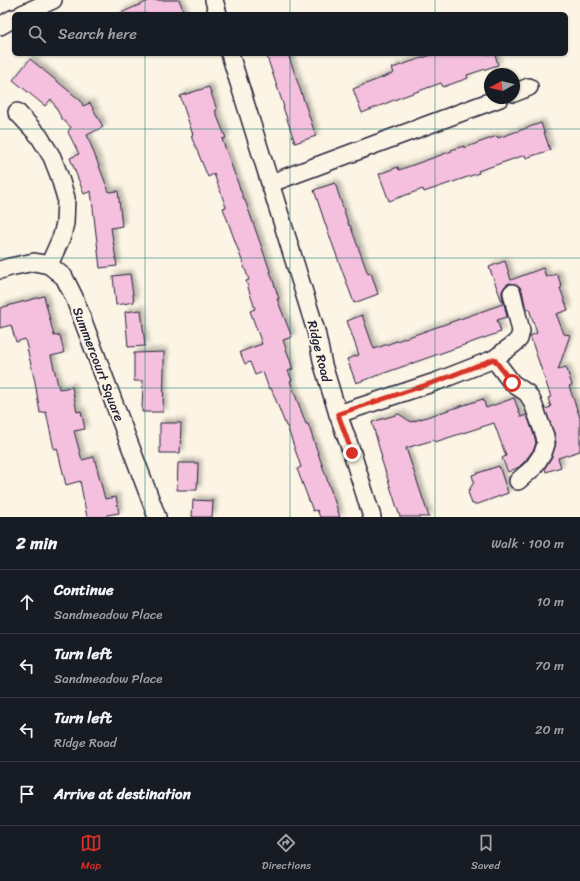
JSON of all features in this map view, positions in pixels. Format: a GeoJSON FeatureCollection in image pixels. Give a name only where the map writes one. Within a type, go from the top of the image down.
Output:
{"type":"FeatureCollection","features":[{"type":"Feature","properties":{"kind":"street"},"geometry":{"type":"LineString","coordinates":[[24,12],[54,0]]}},
{"type":"Feature","properties":{"kind":"street"},"geometry":{"type":"LineString","coordinates":[[214,0],[217,12]]}},
{"type":"Feature","properties":{"kind":"street","name":"Ridge Road"},"geometry":{"type":"LineString","coordinates":[[231,56],[316,331],[322,365],[372,517]]}},
{"type":"Feature","properties":{"kind":"street"},"geometry":{"type":"LineString","coordinates":[[271,183],[484,104]]}},
{"type":"Feature","properties":{"kind":"street"},"geometry":{"type":"LineString","coordinates":[[0,270],[34,262],[49,265],[62,236],[65,223],[66,198],[52,157],[39,136],[17,112]]}},
{"type":"Feature","properties":{"kind":"street","name":"Summercourt Square"},"geometry":{"type":"LineString","coordinates":[[49,265],[64,277],[74,297],[157,517]]}},
{"type":"Feature","properties":{"kind":"street"},"geometry":{"type":"LineString","coordinates":[[338,414],[438,381],[494,359],[514,344],[519,338],[521,331],[512,293]]}},
{"type":"Feature","properties":{"kind":"street"},"geometry":{"type":"LineString","coordinates":[[494,359],[512,383],[527,393],[532,401],[545,436],[546,444],[543,453],[533,468],[518,481]]}},
{"type":"Feature","properties":{"kind":"building"},"geometry":{"type":"Polygon","coordinates":[[[151,0],[179,0],[184,12],[123,12],[151,0]]]}},
{"type":"Feature","properties":{"kind":"building"},"geometry":{"type":"Polygon","coordinates":[[[267,56],[289,56],[316,136],[295,143],[267,56]]]}},
{"type":"Feature","properties":{"kind":"building"},"geometry":{"type":"Polygon","coordinates":[[[428,56],[496,56],[498,65],[484,68],[484,70],[467,75],[468,78],[443,87],[441,83],[362,113],[353,89],[394,73],[392,68],[428,56]]]}},
{"type":"Feature","properties":{"kind":"building"},"geometry":{"type":"Polygon","coordinates":[[[30,59],[81,101],[83,106],[90,103],[103,127],[87,135],[109,192],[118,191],[122,226],[111,228],[117,266],[100,268],[91,191],[84,194],[70,158],[79,154],[68,132],[71,127],[62,119],[51,99],[45,106],[13,80],[30,59]]]}},
{"type":"Feature","properties":{"kind":"building"},"geometry":{"type":"Polygon","coordinates":[[[209,87],[217,110],[215,111],[226,138],[222,139],[269,268],[279,299],[277,299],[292,337],[283,340],[293,369],[288,371],[292,380],[290,381],[306,424],[308,424],[340,517],[320,517],[317,510],[313,511],[297,469],[301,467],[287,426],[271,388],[269,389],[263,372],[255,375],[250,362],[245,364],[240,352],[262,344],[250,311],[255,309],[246,281],[249,280],[223,208],[226,207],[214,174],[208,177],[191,136],[193,135],[180,96],[209,87]]]}},
{"type":"Feature","properties":{"kind":"building"},"geometry":{"type":"Polygon","coordinates":[[[541,123],[550,150],[526,158],[525,155],[424,192],[423,189],[389,201],[379,174],[398,167],[399,170],[452,151],[451,150],[464,146],[464,148],[497,136],[498,138],[541,123]]]}},
{"type":"Feature","properties":{"kind":"building"},"geometry":{"type":"Polygon","coordinates":[[[335,183],[349,226],[350,225],[368,274],[371,273],[378,294],[354,303],[314,190],[335,183]]]}},
{"type":"Feature","properties":{"kind":"building"},"geometry":{"type":"Polygon","coordinates":[[[505,261],[511,280],[543,268],[546,277],[557,274],[562,287],[560,288],[568,310],[556,314],[564,334],[570,335],[558,370],[566,367],[572,385],[569,386],[580,418],[580,451],[558,458],[561,467],[546,472],[545,468],[552,456],[556,443],[545,409],[551,407],[548,398],[551,397],[530,336],[537,333],[529,309],[526,310],[522,290],[519,286],[509,283],[502,291],[507,317],[497,320],[501,332],[356,383],[347,359],[359,355],[347,321],[362,315],[374,349],[503,304],[489,267],[505,261]]]}},
{"type":"Feature","properties":{"kind":"building"},"geometry":{"type":"Polygon","coordinates":[[[130,274],[134,302],[116,305],[113,276],[130,274]]]}},
{"type":"Feature","properties":{"kind":"building"},"geometry":{"type":"Polygon","coordinates":[[[44,296],[54,336],[60,335],[64,353],[51,356],[59,389],[72,387],[77,412],[81,411],[85,429],[74,431],[82,460],[94,457],[105,499],[116,497],[119,513],[107,515],[107,517],[87,517],[80,481],[66,485],[57,448],[54,449],[46,412],[40,413],[35,382],[25,339],[16,342],[11,325],[0,328],[0,308],[44,296]]]}},
{"type":"Feature","properties":{"kind":"building"},"geometry":{"type":"Polygon","coordinates":[[[141,310],[145,346],[128,347],[125,312],[141,310]]]}},
{"type":"Feature","properties":{"kind":"building"},"geometry":{"type":"Polygon","coordinates":[[[164,352],[163,412],[142,412],[143,381],[134,381],[134,353],[164,352]]]}},
{"type":"Feature","properties":{"kind":"building"},"geometry":{"type":"Polygon","coordinates":[[[514,398],[521,417],[527,415],[536,443],[534,449],[525,461],[519,467],[508,472],[502,458],[506,456],[494,423],[435,442],[434,440],[406,448],[429,517],[400,517],[381,458],[372,422],[399,414],[411,422],[483,399],[486,408],[514,398]]]}},
{"type":"Feature","properties":{"kind":"building"},"geometry":{"type":"Polygon","coordinates":[[[160,423],[181,423],[180,453],[160,453],[160,423]]]}},
{"type":"Feature","properties":{"kind":"building"},"geometry":{"type":"Polygon","coordinates":[[[178,463],[198,463],[197,490],[177,490],[178,463]]]}},
{"type":"Feature","properties":{"kind":"building"},"geometry":{"type":"Polygon","coordinates":[[[499,466],[508,493],[478,504],[472,504],[468,492],[474,482],[472,475],[499,466]]]}},
{"type":"Feature","properties":{"kind":"building"},"geometry":{"type":"Polygon","coordinates":[[[193,500],[213,501],[212,517],[192,517],[193,500]]]}},
{"type":"Feature","properties":{"kind":"route"},"geometry":{"type":"LineString","coordinates":[[352,453],[338,414],[438,381],[494,359],[512,383]]}}]}
